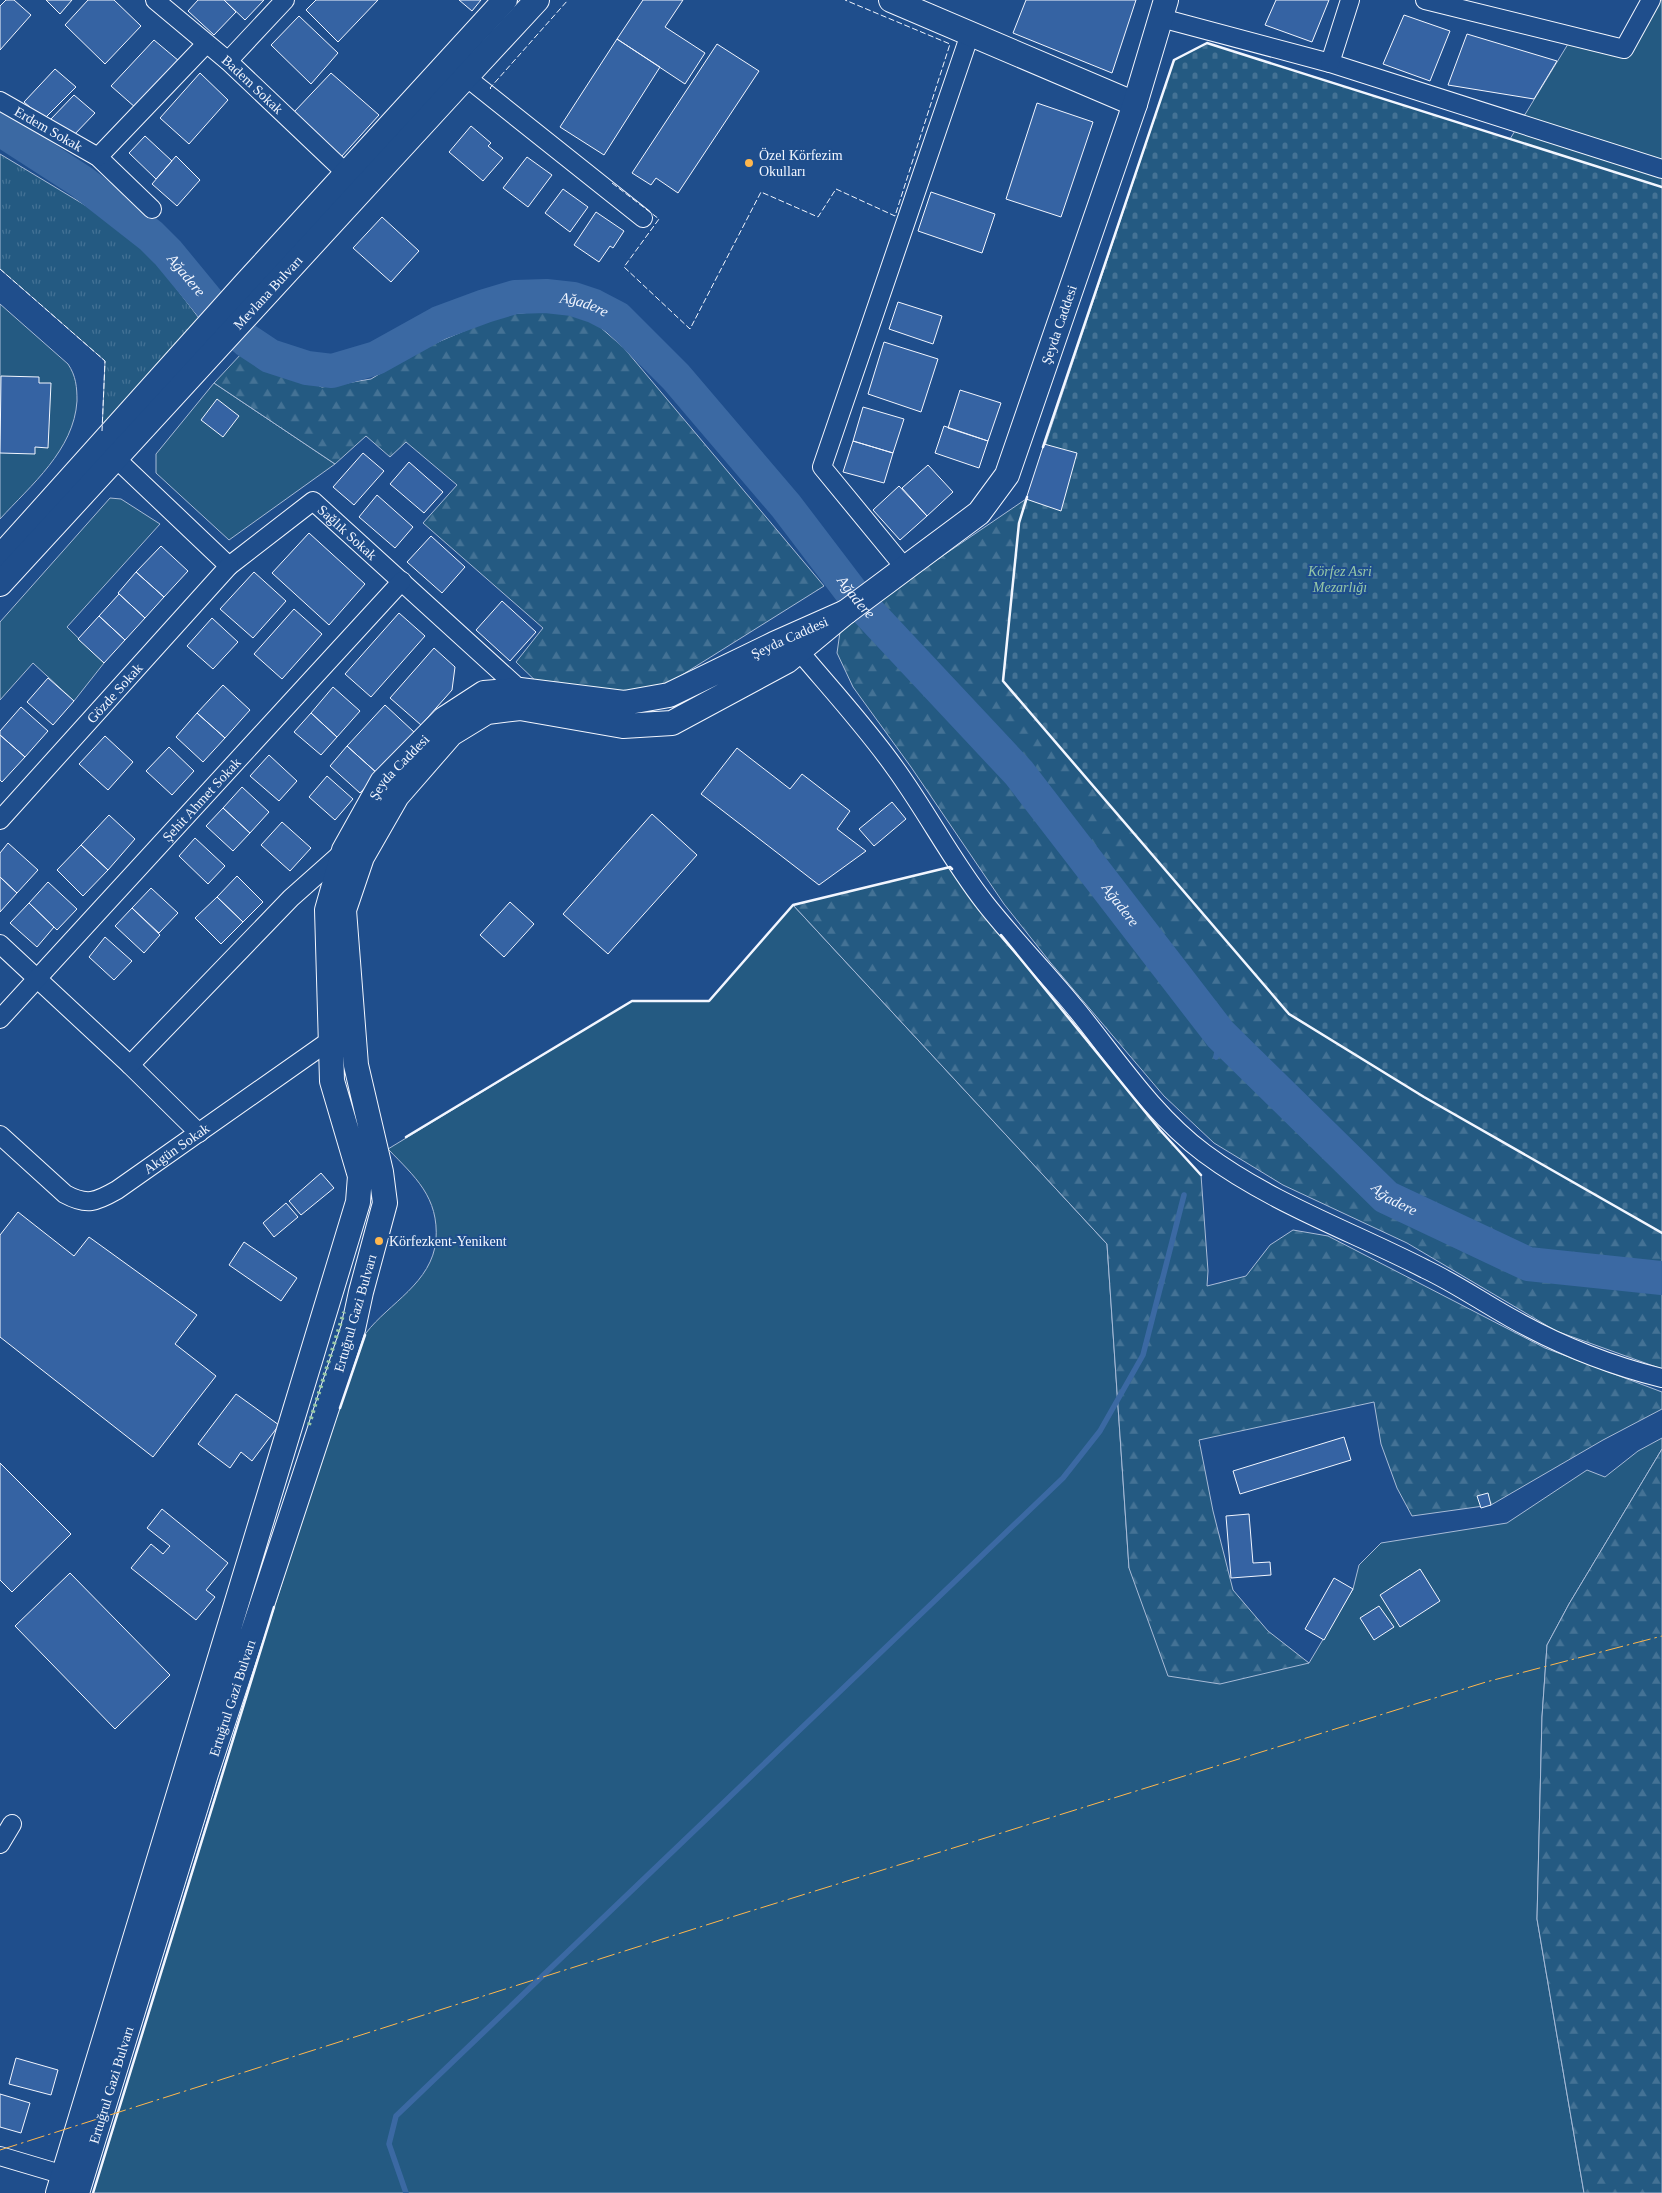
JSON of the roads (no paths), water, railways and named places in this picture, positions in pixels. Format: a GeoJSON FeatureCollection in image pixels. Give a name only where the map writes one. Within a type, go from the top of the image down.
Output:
{"type":"FeatureCollection","features":[{"type":"Feature","properties":{"kind":"main road","name":"Mevlana Bulvarı"},"geometry":{"type":"LineString","coordinates":[[0,584],[109,452],[255,289],[457,70],[505,0]]}},
{"type":"Feature","properties":{"kind":"main road","name":"Mevlana Bulvarı"},"geometry":{"type":"LineString","coordinates":[[255,289],[346,173],[457,70],[537,0]]}},
{"type":"Feature","properties":{"kind":"main road"},"geometry":{"type":"LineString","coordinates":[[891,0],[1135,104]]}},
{"type":"Feature","properties":{"kind":"main road","name":"Şeyda Caddesi"},"geometry":{"type":"LineString","coordinates":[[385,1203],[381,1172],[356,1065],[344,910],[353,853],[397,796],[451,734],[487,712],[520,708],[623,726],[672,722],[787,661],[846,612],[979,513],[1007,475],[1135,104],[1164,9]]}},
{"type":"Feature","properties":{"kind":"main road","name":"Mevlana Bulvarı"},"geometry":{"type":"LineString","coordinates":[[0,558],[109,452]]}},
{"type":"Feature","properties":{"kind":"main road","name":"Şeyda Caddesi"},"geometry":{"type":"LineString","coordinates":[[346,1239],[358,1202],[360,1176],[332,1081],[327,910],[382,782],[444,719],[484,693],[520,690],[624,703],[669,696],[774,644],[846,612]]}},
{"type":"Feature","properties":{"kind":"main road","name":"Ertuğrul Gazi Bulvarı"},"geometry":{"type":"LineString","coordinates":[[70,2185],[353,1328],[385,1203]]}},
{"type":"Feature","properties":{"kind":"main road","name":"Ertuğrul Gazi Bulvarı"},"geometry":{"type":"LineString","coordinates":[[70,2185],[346,1239]]}},
{"type":"Feature","properties":{"kind":"street","name":"Badem Sokak"},"geometry":{"type":"LineString","coordinates":[[156,0],[228,61],[346,173]]}},
{"type":"Feature","properties":{"kind":"street"},"geometry":{"type":"LineString","coordinates":[[228,61],[285,0]]}},
{"type":"Feature","properties":{"kind":"street"},"geometry":{"type":"LineString","coordinates":[[1330,63],[1350,0]]}},
{"type":"Feature","properties":{"kind":"street"},"geometry":{"type":"LineString","coordinates":[[1425,0],[1624,49],[1651,0]]}},
{"type":"Feature","properties":{"kind":"street"},"geometry":{"type":"LineString","coordinates":[[1164,9],[1662,169]]}},
{"type":"Feature","properties":{"kind":"street"},"geometry":{"type":"LineString","coordinates":[[905,568],[822,467],[970,34]]}},
{"type":"Feature","properties":{"kind":"street"},"geometry":{"type":"LineString","coordinates":[[98,157],[206,44]]}},
{"type":"Feature","properties":{"kind":"street"},"geometry":{"type":"LineString","coordinates":[[457,70],[643,218]]}},
{"type":"Feature","properties":{"kind":"street","name":"Erdem Sokak"},"geometry":{"type":"LineString","coordinates":[[0,101],[98,157],[152,209]]}},
{"type":"Feature","properties":{"kind":"street"},"geometry":{"type":"LineString","coordinates":[[109,452],[229,566]]}},
{"type":"Feature","properties":{"kind":"street","name":"Sağlık Sokak"},"geometry":{"type":"LineString","coordinates":[[229,566],[313,501],[545,713]]}},
{"type":"Feature","properties":{"kind":"street","name":"Gözde Sokak"},"geometry":{"type":"LineString","coordinates":[[0,820],[229,566]]}},
{"type":"Feature","properties":{"kind":"street","name":"Şehit Ahmet Sokak"},"geometry":{"type":"LineString","coordinates":[[0,1019],[38,980],[402,581]]}},
{"type":"Feature","properties":{"kind":"street"},"geometry":{"type":"LineString","coordinates":[[774,644],[799,651],[895,767],[947,850],[986,904],[1048,974],[1142,1091],[1179,1131],[1203,1152],[1244,1180],[1308,1214],[1427,1269],[1512,1319],[1562,1344],[1627,1369],[1662,1378]]}},
{"type":"Feature","properties":{"kind":"street"},"geometry":{"type":"LineString","coordinates":[[130,1065],[291,898],[353,853]]}},
{"type":"Feature","properties":{"kind":"street"},"geometry":{"type":"LineString","coordinates":[[0,944],[130,1065],[199,1133]]}},
{"type":"Feature","properties":{"kind":"street","name":"Akgün Sokak"},"geometry":{"type":"LineString","coordinates":[[0,1136],[65,1194],[78,1200],[89,1202],[102,1198],[117,1190],[199,1133],[353,1023]]}},
{"type":"Feature","properties":{"kind":"street"},"geometry":{"type":"LineString","coordinates":[[0,1844],[12,1824]]}},
{"type":"Feature","properties":{"kind":"street"},"geometry":{"type":"LineString","coordinates":[[0,2156],[70,2185]]}},
{"type":"Feature","properties":{"kind":"waterway","name":"Ağadere"},"geometry":{"type":"LineString","coordinates":[[0,129],[82,182],[151,236],[168,253],[224,321],[246,340],[270,356],[307,368],[332,371],[376,358],[439,323],[515,297],[546,296],[573,299],[594,306],[617,318],[676,377],[786,506],[859,602],[1019,773],[1220,1034],[1386,1197],[1528,1264],[1662,1278]]}},
{"type":"Feature","properties":{"kind":"waterway"},"geometry":{"type":"LineString","coordinates":[[1216,1057],[1220,1034]]}},
{"type":"Feature","properties":{"kind":"waterway"},"geometry":{"type":"LineString","coordinates":[[406,2193],[389,2144],[396,2116],[1063,1478],[1100,1431],[1143,1355],[1184,1195]]}},
{"type":"Feature","properties":{"kind":"place","name":"Özel Körfezim Okulları"},"geometry":{"type":"Point","coordinates":[749,163]}},
{"type":"Feature","properties":{"kind":"place","name":"Körfezkent-Yenikent"},"geometry":{"type":"Point","coordinates":[379,1241]}},
{"type":"Feature","properties":{"kind":"park label","name":"Körfez Asri Mezarlığı"},"geometry":{"type":"Point","coordinates":[1340,580]}}]}
